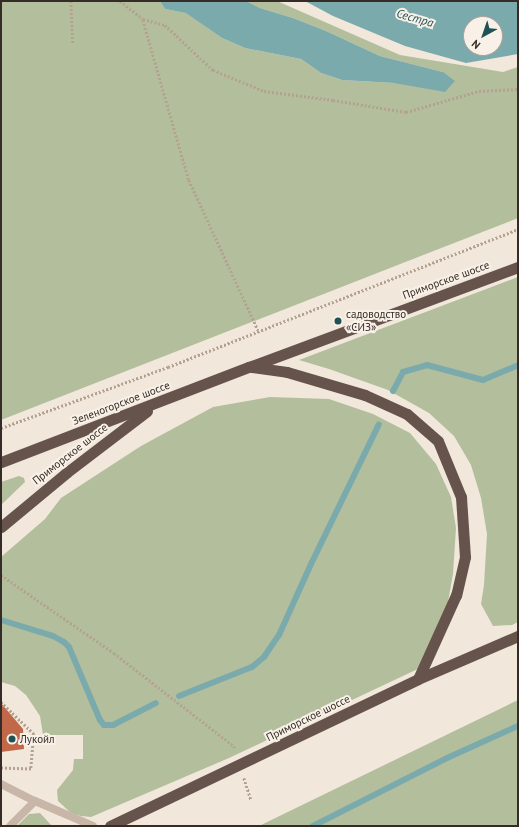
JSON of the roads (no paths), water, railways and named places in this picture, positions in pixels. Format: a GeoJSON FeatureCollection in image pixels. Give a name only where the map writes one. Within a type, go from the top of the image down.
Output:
{"type":"FeatureCollection","features":[{"type":"Feature","properties":{"kind":"highway","name":"Приморское шоссе"},"geometry":{"type":"LineString","coordinates":[[249,367],[518,267]]}},
{"type":"Feature","properties":{"kind":"highway","name":"Зеленогорское шоссе"},"geometry":{"type":"LineString","coordinates":[[1,462],[157,404],[249,367]]}},
{"type":"Feature","properties":{"kind":"highway"},"geometry":{"type":"LineString","coordinates":[[249,367],[287,372],[365,394],[407,414],[438,441],[461,497],[465,557],[456,595],[418,679]]}},
{"type":"Feature","properties":{"kind":"highway","name":"Приморское шоссе"},"geometry":{"type":"LineString","coordinates":[[1,527],[66,473],[157,404]]}},
{"type":"Feature","properties":{"kind":"highway","name":"Приморское шоссе"},"geometry":{"type":"LineString","coordinates":[[110,826],[240,766],[418,679],[518,636]]}},
{"type":"Feature","properties":{"kind":"lane"},"geometry":{"type":"LineString","coordinates":[[1,784],[34,801],[93,826]]}},
{"type":"Feature","properties":{"kind":"lane"},"geometry":{"type":"LineString","coordinates":[[10,826],[34,801]]}},
{"type":"Feature","properties":{"kind":"water"},"geometry":{"type":"Polygon","coordinates":[[[160,1],[246,1],[260,8],[293,18],[326,31],[380,56],[443,72],[455,81],[445,92],[394,83],[342,80],[321,73],[301,59],[245,48],[222,38],[186,13],[165,9],[160,1]]]}},
{"type":"Feature","properties":{"kind":"water","name":"Сестра"},"geometry":{"type":"Polygon","coordinates":[[[305,1],[518,1],[518,54],[466,63],[405,46],[333,16],[305,1]]]}},
{"type":"Feature","properties":{"kind":"waterway"},"geometry":{"type":"LineString","coordinates":[[393,391],[403,372],[427,365],[483,380],[518,365]]}},
{"type":"Feature","properties":{"kind":"waterway"},"geometry":{"type":"LineString","coordinates":[[179,696],[252,667],[264,657],[279,635],[312,562],[379,424]]}},
{"type":"Feature","properties":{"kind":"waterway"},"geometry":{"type":"LineString","coordinates":[[1,620],[53,636],[64,642],[69,647],[100,720],[104,725],[113,725],[156,703]]}},
{"type":"Feature","properties":{"kind":"waterway"},"geometry":{"type":"LineString","coordinates":[[313,826],[447,758],[518,726]]}},
{"type":"Feature","properties":{"kind":"place","name":"садоводство «СИЗ»"},"geometry":{"type":"Point","coordinates":[338,321]}},
{"type":"Feature","properties":{"kind":"place","name":"Лукойл"},"geometry":{"type":"Point","coordinates":[12,739]}}]}
